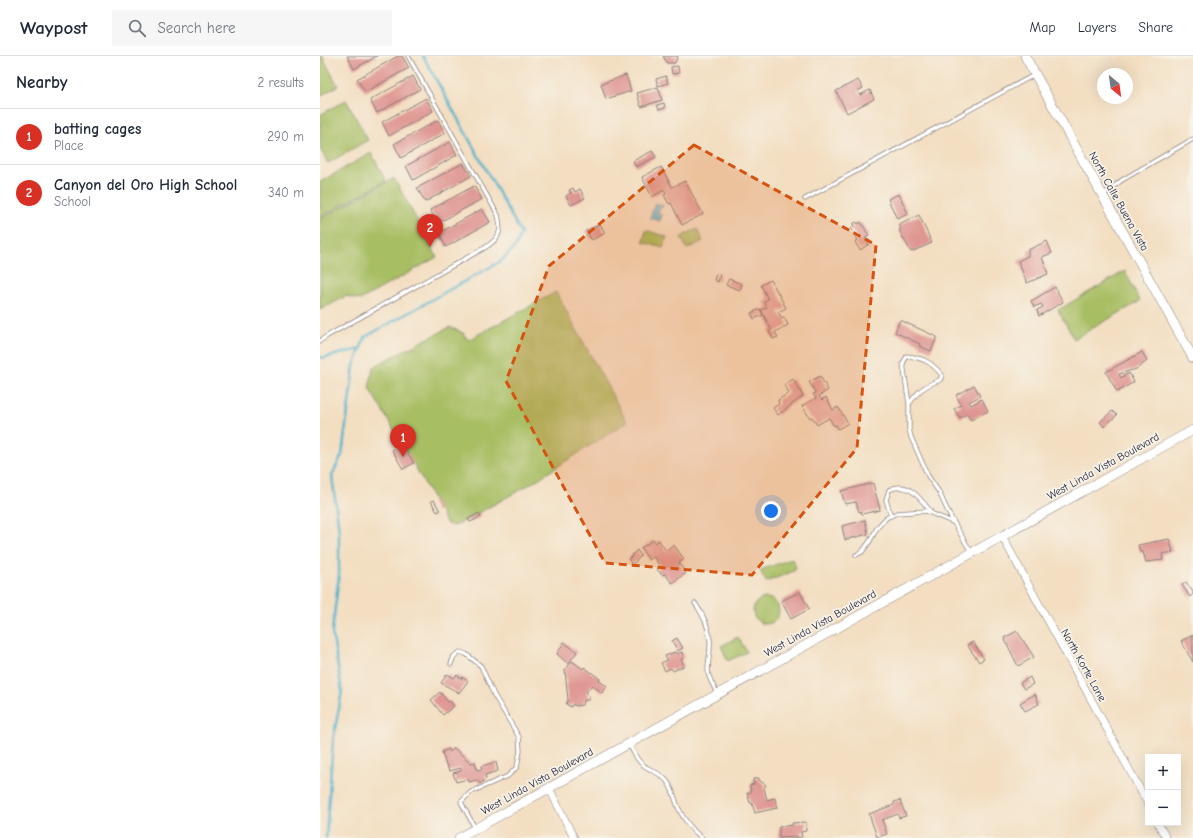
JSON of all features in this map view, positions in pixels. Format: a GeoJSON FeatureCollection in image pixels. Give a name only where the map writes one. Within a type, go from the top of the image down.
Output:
{"type":"FeatureCollection","features":[{"type":"Feature","properties":{"kind":"street","name":"North Calle Buena Vista"},"geometry":{"type":"LineString","coordinates":[[1025,56],[1193,358]]}},
{"type":"Feature","properties":{"kind":"street","name":"West Linda Vista Boulevard"},"geometry":{"type":"LineString","coordinates":[[459,838],[1193,430]]}},
{"type":"Feature","properties":{"kind":"street","name":"North Korte Lane"},"geometry":{"type":"LineString","coordinates":[[1002,536],[1145,798]]}},
{"type":"Feature","properties":{"kind":"street"},"geometry":{"type":"LineString","coordinates":[[549,788],[574,838]]}},
{"type":"Feature","properties":{"kind":"street"},"geometry":{"type":"LineString","coordinates":[[1160,826],[1166,838]]}},
{"type":"Feature","properties":{"kind":"lane"},"geometry":{"type":"LineString","coordinates":[[320,341],[486,247],[494,242],[499,236],[500,223],[498,215],[408,56]]}},
{"type":"Feature","properties":{"kind":"lane"},"geometry":{"type":"LineString","coordinates":[[805,199],[1035,74]]}},
{"type":"Feature","properties":{"kind":"lane"},"geometry":{"type":"LineString","coordinates":[[1102,196],[1133,174],[1193,139]]}},
{"type":"Feature","properties":{"kind":"lane"},"geometry":{"type":"LineString","coordinates":[[909,404],[919,390],[940,380],[942,375],[934,365],[921,358],[908,356],[903,363],[909,404],[909,429],[911,437],[928,476],[945,502],[949,514],[972,553]]}},
{"type":"Feature","properties":{"kind":"lane"},"geometry":{"type":"LineString","coordinates":[[891,516],[886,500],[889,490],[896,486],[904,486],[912,491],[931,512]]}},
{"type":"Feature","properties":{"kind":"lane"},"geometry":{"type":"LineString","coordinates":[[856,554],[862,552],[877,528],[886,518],[897,513],[926,510],[954,522]]}},
{"type":"Feature","properties":{"kind":"lane"},"geometry":{"type":"LineString","coordinates":[[695,603],[701,613],[710,638],[711,650],[708,671],[710,680],[718,694]]}},
{"type":"Feature","properties":{"kind":"lane"},"geometry":{"type":"LineString","coordinates":[[451,664],[454,656],[460,652],[466,654],[481,666],[494,695],[519,737],[520,750],[517,767],[508,776],[471,792],[461,802],[476,829]]}},
{"type":"Feature","properties":{"kind":"lane"},"geometry":{"type":"LineString","coordinates":[[629,744],[641,764],[656,771],[667,781],[672,789],[678,808],[683,817],[689,826],[702,838]]}},
{"type":"Feature","properties":{"kind":"highlighted area"},"geometry":{"type":"Polygon","coordinates":[[[694,145],[876,245],[857,448],[752,575],[605,563],[506,381],[549,266],[694,145]]]}},
{"type":"Feature","properties":{"kind":"green space"},"geometry":{"type":"Polygon","coordinates":[[[320,56],[322,56],[338,86],[320,96],[320,56]]]}},
{"type":"Feature","properties":{"kind":"green space"},"geometry":{"type":"Polygon","coordinates":[[[346,100],[368,140],[328,163],[320,149],[320,115],[346,100]]]}},
{"type":"Feature","properties":{"kind":"green space"},"geometry":{"type":"Polygon","coordinates":[[[371,153],[386,181],[320,217],[320,182],[371,153]]]}},
{"type":"Feature","properties":{"kind":"green space"},"geometry":{"type":"Polygon","coordinates":[[[394,178],[437,257],[360,300],[346,296],[320,310],[320,219],[394,178]]]}},
{"type":"Feature","properties":{"kind":"green space"},"geometry":{"type":"Polygon","coordinates":[[[697,229],[703,241],[687,249],[681,237],[697,229]]]}},
{"type":"Feature","properties":{"kind":"green space"},"geometry":{"type":"Polygon","coordinates":[[[646,230],[667,237],[663,248],[643,242],[646,230]]]}},
{"type":"Feature","properties":{"kind":"green space"},"geometry":{"type":"Polygon","coordinates":[[[1125,271],[1140,301],[1074,339],[1058,310],[1125,271]]]}},
{"type":"Feature","properties":{"kind":"green space"},"geometry":{"type":"Polygon","coordinates":[[[556,292],[627,422],[527,486],[455,526],[447,524],[369,388],[373,367],[450,327],[463,333],[468,340],[556,292]]]}},
{"type":"Feature","properties":{"kind":"green space"},"geometry":{"type":"Polygon","coordinates":[[[792,559],[796,567],[794,571],[766,582],[760,570],[792,559]]]}},
{"type":"Feature","properties":{"kind":"green space"},"geometry":{"type":"Polygon","coordinates":[[[766,598],[775,602],[779,611],[775,620],[766,624],[757,620],[753,611],[757,602],[766,598]]]}},
{"type":"Feature","properties":{"kind":"green space"},"geometry":{"type":"Polygon","coordinates":[[[738,637],[747,652],[728,661],[721,646],[738,637]]]}},
{"type":"Feature","properties":{"kind":"water"},"geometry":{"type":"Polygon","coordinates":[[[655,203],[663,205],[662,208],[660,207],[658,213],[662,215],[660,221],[650,218],[655,203]]]}},
{"type":"Feature","properties":{"kind":"building"},"geometry":{"type":"Polygon","coordinates":[[[347,56],[377,56],[354,69],[347,56]]]}},
{"type":"Feature","properties":{"kind":"building"},"geometry":{"type":"Polygon","coordinates":[[[398,56],[402,56],[409,68],[365,92],[357,79],[398,56]]]}},
{"type":"Feature","properties":{"kind":"building"},"geometry":{"type":"Polygon","coordinates":[[[663,56],[678,56],[675,63],[667,63],[663,56]]]}},
{"type":"Feature","properties":{"kind":"building"},"geometry":{"type":"Polygon","coordinates":[[[678,66],[679,73],[672,74],[671,67],[678,66]]]}},
{"type":"Feature","properties":{"kind":"building"},"geometry":{"type":"Polygon","coordinates":[[[626,75],[631,91],[606,99],[601,84],[626,75]]]}},
{"type":"Feature","properties":{"kind":"building"},"geometry":{"type":"Polygon","coordinates":[[[413,76],[420,89],[377,113],[370,100],[413,76]]]}},
{"type":"Feature","properties":{"kind":"building"},"geometry":{"type":"Polygon","coordinates":[[[666,76],[668,83],[658,86],[656,79],[666,76]]]}},
{"type":"Feature","properties":{"kind":"building"},"geometry":{"type":"Polygon","coordinates":[[[858,80],[863,88],[857,91],[860,95],[870,90],[874,99],[847,113],[836,91],[858,80]]]}},
{"type":"Feature","properties":{"kind":"building"},"geometry":{"type":"Polygon","coordinates":[[[658,87],[662,100],[641,107],[637,93],[658,87]]]}},
{"type":"Feature","properties":{"kind":"building"},"geometry":{"type":"Polygon","coordinates":[[[426,98],[433,111],[389,136],[382,122],[426,98]]]}},
{"type":"Feature","properties":{"kind":"building"},"geometry":{"type":"Polygon","coordinates":[[[664,103],[665,108],[659,110],[657,105],[664,103]]]}},
{"type":"Feature","properties":{"kind":"building"},"geometry":{"type":"Polygon","coordinates":[[[438,120],[445,133],[401,158],[394,144],[438,120]]]}},
{"type":"Feature","properties":{"kind":"building"},"geometry":{"type":"Polygon","coordinates":[[[450,142],[457,155],[413,180],[406,166],[450,142]]]}},
{"type":"Feature","properties":{"kind":"building"},"geometry":{"type":"Polygon","coordinates":[[[652,151],[656,157],[636,167],[633,161],[652,151]]]}},
{"type":"Feature","properties":{"kind":"building"},"geometry":{"type":"Polygon","coordinates":[[[463,163],[471,176],[425,202],[417,188],[463,163]]]}},
{"type":"Feature","properties":{"kind":"building"},"geometry":{"type":"Polygon","coordinates":[[[661,167],[672,187],[685,181],[703,214],[682,225],[671,203],[669,204],[664,195],[666,194],[664,190],[652,197],[642,177],[661,167]]]}},
{"type":"Feature","properties":{"kind":"building"},"geometry":{"type":"Polygon","coordinates":[[[474,186],[482,199],[438,223],[430,210],[474,186]]]}},
{"type":"Feature","properties":{"kind":"building"},"geometry":{"type":"Polygon","coordinates":[[[573,188],[575,192],[580,189],[585,198],[571,205],[566,196],[571,193],[569,190],[573,188]]]}},
{"type":"Feature","properties":{"kind":"building"},"geometry":{"type":"Polygon","coordinates":[[[899,194],[908,214],[897,219],[888,199],[899,194]]]}},
{"type":"Feature","properties":{"kind":"building"},"geometry":{"type":"Polygon","coordinates":[[[482,209],[490,222],[446,247],[439,233],[482,209]]]}},
{"type":"Feature","properties":{"kind":"building"},"geometry":{"type":"Polygon","coordinates":[[[919,215],[932,243],[911,252],[899,230],[901,229],[899,225],[919,215]]]}},
{"type":"Feature","properties":{"kind":"building"},"geometry":{"type":"Polygon","coordinates":[[[856,222],[858,224],[861,222],[869,236],[865,238],[869,244],[860,250],[855,242],[858,240],[851,228],[854,227],[853,224],[856,222]]]}},
{"type":"Feature","properties":{"kind":"building"},"geometry":{"type":"Polygon","coordinates":[[[600,224],[605,233],[592,240],[586,231],[600,224]]]}},
{"type":"Feature","properties":{"kind":"building"},"geometry":{"type":"Polygon","coordinates":[[[1047,241],[1052,253],[1042,257],[1048,274],[1027,283],[1018,261],[1028,256],[1028,250],[1047,241]]]}},
{"type":"Feature","properties":{"kind":"building"},"geometry":{"type":"Polygon","coordinates":[[[716,274],[720,275],[718,282],[714,280],[716,274]]]}},
{"type":"Feature","properties":{"kind":"building"},"geometry":{"type":"Polygon","coordinates":[[[729,279],[742,284],[740,290],[726,285],[729,279]]]}},
{"type":"Feature","properties":{"kind":"building"},"geometry":{"type":"Polygon","coordinates":[[[771,280],[786,308],[778,312],[782,318],[784,317],[788,325],[775,332],[778,337],[773,339],[769,332],[771,329],[761,310],[767,307],[764,302],[768,299],[761,285],[771,280]]]}},
{"type":"Feature","properties":{"kind":"building"},"geometry":{"type":"Polygon","coordinates":[[[1055,287],[1063,302],[1039,316],[1037,310],[1043,307],[1041,304],[1034,307],[1031,301],[1055,287]]]}},
{"type":"Feature","properties":{"kind":"building"},"geometry":{"type":"Polygon","coordinates":[[[760,309],[763,315],[754,319],[751,313],[760,309]]]}},
{"type":"Feature","properties":{"kind":"building"},"geometry":{"type":"Polygon","coordinates":[[[900,320],[937,337],[931,351],[895,332],[900,320]]]}},
{"type":"Feature","properties":{"kind":"building"},"geometry":{"type":"Polygon","coordinates":[[[1142,352],[1147,361],[1136,369],[1119,374],[1121,378],[1129,373],[1134,382],[1117,392],[1106,372],[1142,352]]]}},
{"type":"Feature","properties":{"kind":"building"},"geometry":{"type":"Polygon","coordinates":[[[820,376],[828,390],[819,396],[822,400],[826,397],[833,410],[838,407],[848,423],[838,429],[829,418],[817,425],[802,406],[816,398],[813,394],[816,393],[809,382],[820,376]]]}},
{"type":"Feature","properties":{"kind":"building"},"geometry":{"type":"Polygon","coordinates":[[[793,379],[803,396],[778,415],[773,408],[779,404],[778,400],[789,393],[784,385],[793,379]]]}},
{"type":"Feature","properties":{"kind":"building"},"geometry":{"type":"Polygon","coordinates":[[[974,385],[980,396],[969,402],[971,405],[982,399],[988,411],[971,420],[967,414],[960,418],[954,409],[961,405],[956,395],[974,385]]]}},
{"type":"Feature","properties":{"kind":"building"},"geometry":{"type":"Polygon","coordinates":[[[1112,411],[1117,415],[1104,427],[1100,422],[1112,411]]]}},
{"type":"Feature","properties":{"kind":"building"},"geometry":{"type":"Polygon","coordinates":[[[402,444],[414,463],[403,469],[392,450],[402,444]]]}},
{"type":"Feature","properties":{"kind":"building"},"geometry":{"type":"Polygon","coordinates":[[[873,483],[880,510],[862,514],[861,511],[859,512],[856,502],[845,504],[841,491],[873,483]]]}},
{"type":"Feature","properties":{"kind":"building"},"geometry":{"type":"Polygon","coordinates":[[[434,500],[440,511],[437,512],[431,501],[434,500]]]}},
{"type":"Feature","properties":{"kind":"building"},"geometry":{"type":"Polygon","coordinates":[[[479,513],[481,517],[470,522],[468,519],[479,513]]]}},
{"type":"Feature","properties":{"kind":"building"},"geometry":{"type":"Polygon","coordinates":[[[865,520],[868,534],[845,540],[842,526],[865,520]]]}},
{"type":"Feature","properties":{"kind":"building"},"geometry":{"type":"Polygon","coordinates":[[[1169,539],[1173,552],[1162,554],[1163,560],[1146,562],[1143,552],[1140,552],[1138,545],[1169,539]]]}},
{"type":"Feature","properties":{"kind":"building"},"geometry":{"type":"Polygon","coordinates":[[[653,540],[655,543],[659,540],[666,551],[674,545],[684,559],[679,563],[686,573],[672,583],[665,574],[662,575],[657,569],[660,567],[654,557],[649,560],[641,548],[653,540]]]}},
{"type":"Feature","properties":{"kind":"building"},"geometry":{"type":"Polygon","coordinates":[[[637,550],[641,556],[632,565],[628,559],[633,556],[632,555],[637,550]]]}},
{"type":"Feature","properties":{"kind":"building"},"geometry":{"type":"Polygon","coordinates":[[[1186,582],[1193,592],[1190,597],[1182,585],[1186,582]]]}},
{"type":"Feature","properties":{"kind":"building"},"geometry":{"type":"Polygon","coordinates":[[[800,592],[809,609],[791,619],[781,601],[800,592]]]}},
{"type":"Feature","properties":{"kind":"building"},"geometry":{"type":"Polygon","coordinates":[[[1017,631],[1034,657],[1018,666],[1004,638],[1017,631]]]}},
{"type":"Feature","properties":{"kind":"building"},"geometry":{"type":"Polygon","coordinates":[[[1193,635],[1193,662],[1181,641],[1193,635]]]}},
{"type":"Feature","properties":{"kind":"building"},"geometry":{"type":"Polygon","coordinates":[[[677,638],[683,648],[678,651],[672,641],[677,638]]]}},
{"type":"Feature","properties":{"kind":"building"},"geometry":{"type":"Polygon","coordinates":[[[564,642],[577,652],[568,664],[557,654],[564,642]]]}},
{"type":"Feature","properties":{"kind":"building"},"geometry":{"type":"Polygon","coordinates":[[[973,642],[984,659],[979,662],[967,645],[973,642]]]}},
{"type":"Feature","properties":{"kind":"building"},"geometry":{"type":"Polygon","coordinates":[[[675,652],[677,654],[682,652],[684,658],[681,659],[684,666],[673,671],[671,668],[665,671],[661,663],[667,660],[665,656],[675,652]]]}},
{"type":"Feature","properties":{"kind":"building"},"geometry":{"type":"Polygon","coordinates":[[[572,661],[583,669],[584,667],[600,679],[599,681],[607,686],[602,693],[592,685],[586,692],[589,695],[589,700],[585,700],[582,705],[576,706],[573,704],[571,707],[566,704],[568,700],[565,670],[572,661]]]}},
{"type":"Feature","properties":{"kind":"building"},"geometry":{"type":"Polygon","coordinates":[[[447,674],[454,678],[457,675],[468,681],[459,693],[441,683],[447,674]]]}},
{"type":"Feature","properties":{"kind":"building"},"geometry":{"type":"Polygon","coordinates":[[[1030,677],[1033,684],[1024,689],[1020,683],[1030,677]]]}},
{"type":"Feature","properties":{"kind":"building"},"geometry":{"type":"Polygon","coordinates":[[[440,692],[448,702],[450,701],[454,706],[443,715],[431,700],[440,692]]]}},
{"type":"Feature","properties":{"kind":"building"},"geometry":{"type":"Polygon","coordinates":[[[1035,694],[1039,704],[1025,711],[1020,703],[1035,694]]]}},
{"type":"Feature","properties":{"kind":"building"},"geometry":{"type":"Polygon","coordinates":[[[454,748],[471,763],[475,762],[477,770],[482,769],[481,766],[496,762],[498,771],[485,775],[486,779],[480,784],[477,780],[469,782],[468,779],[456,782],[453,773],[461,771],[461,768],[449,771],[442,752],[449,749],[450,752],[454,748]]]}},
{"type":"Feature","properties":{"kind":"building"},"geometry":{"type":"Polygon","coordinates":[[[759,778],[759,780],[766,785],[764,788],[767,800],[775,798],[777,808],[755,813],[747,793],[751,792],[750,785],[754,784],[753,779],[759,778]]]}},
{"type":"Feature","properties":{"kind":"building"},"geometry":{"type":"Polygon","coordinates":[[[900,800],[906,816],[899,818],[898,814],[882,820],[887,834],[877,837],[869,814],[894,805],[894,802],[900,800]]]}},
{"type":"Feature","properties":{"kind":"building"},"geometry":{"type":"Polygon","coordinates":[[[806,822],[806,831],[801,832],[802,837],[779,838],[779,827],[793,825],[792,823],[806,822]]]}},
{"type":"Feature","properties":{"kind":"waterway"},"geometry":{"type":"LineString","coordinates":[[326,838],[333,740],[342,691],[332,632],[339,575],[339,531],[332,475],[342,455],[354,366],[365,337],[501,261],[516,246],[521,233],[423,56]]}},
{"type":"Feature","properties":{"kind":"waterway"},"geometry":{"type":"LineString","coordinates":[[320,357],[323,358],[360,349]]}},
{"type":"Feature","properties":{"kind":"place","name":"Canyon del Oro High School"},"geometry":{"type":"Point","coordinates":[430,247]}},
{"type":"Feature","properties":{"kind":"place","name":"batting cages"},"geometry":{"type":"Point","coordinates":[403,457]}}]}
